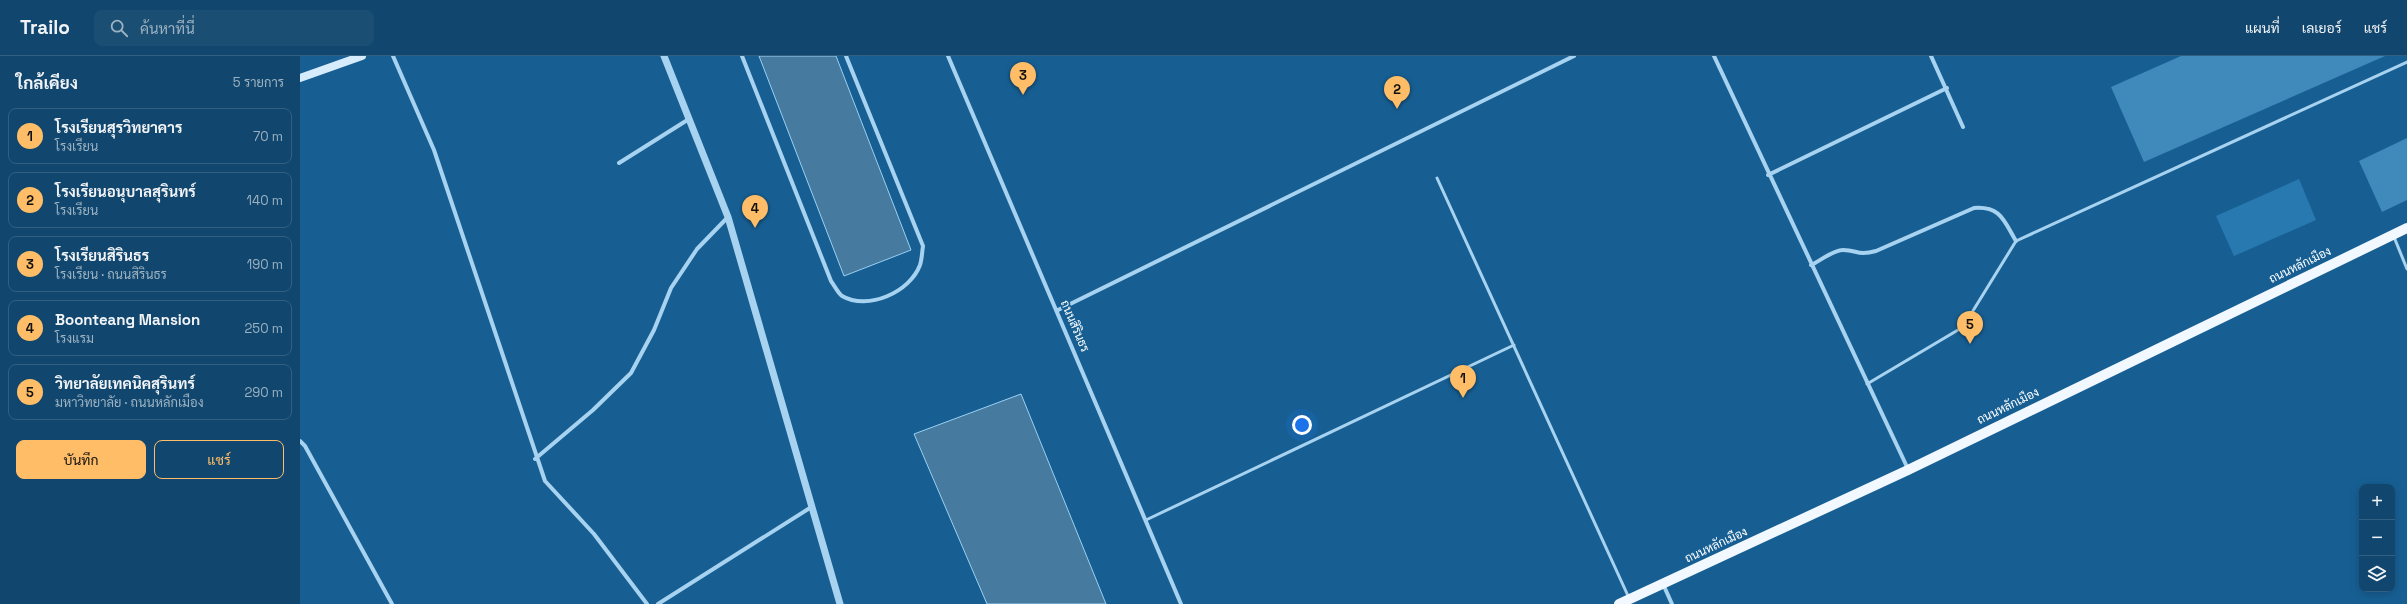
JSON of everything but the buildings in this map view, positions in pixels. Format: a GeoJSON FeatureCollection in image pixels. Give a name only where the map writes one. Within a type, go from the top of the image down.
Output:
{"type":"FeatureCollection","features":[{"type":"Feature","properties":{"kind":"main road"},"geometry":{"type":"LineString","coordinates":[[300,78],[360,56]]}},
{"type":"Feature","properties":{"kind":"main road","name":"ถนนหลักเมือง"},"geometry":{"type":"LineString","coordinates":[[1619,604],[1908,470],[2407,228]]}},
{"type":"Feature","properties":{"kind":"street"},"geometry":{"type":"LineString","coordinates":[[393,56],[434,150],[535,458],[544,481],[594,534],[647,604]]}},
{"type":"Feature","properties":{"kind":"street"},"geometry":{"type":"LineString","coordinates":[[664,56],[728,217],[813,506],[840,604]]}},
{"type":"Feature","properties":{"kind":"street"},"geometry":{"type":"LineString","coordinates":[[742,56],[831,281],[841,295],[851,299],[857,301],[879,300],[897,291],[912,276],[920,265],[923,246],[846,56]]}},
{"type":"Feature","properties":{"kind":"street","name":"ถนนสิรินธร"},"geometry":{"type":"LineString","coordinates":[[948,56],[1058,310],[1181,604]]}},
{"type":"Feature","properties":{"kind":"street"},"geometry":{"type":"LineString","coordinates":[[1058,310],[1574,56]]}},
{"type":"Feature","properties":{"kind":"street"},"geometry":{"type":"LineString","coordinates":[[1714,56],[1908,470]]}},
{"type":"Feature","properties":{"kind":"street"},"geometry":{"type":"LineString","coordinates":[[1931,56],[1947,88],[1962,127]]}},
{"type":"Feature","properties":{"kind":"street"},"geometry":{"type":"LineString","coordinates":[[1768,174],[1947,88]]}},
{"type":"Feature","properties":{"kind":"street"},"geometry":{"type":"LineString","coordinates":[[619,163],[689,119]]}},
{"type":"Feature","properties":{"kind":"street"},"geometry":{"type":"LineString","coordinates":[[1811,265],[1843,250],[1862,254],[1876,250],[1974,208],[1991,209],[1999,213],[2016,241]]}},
{"type":"Feature","properties":{"kind":"street"},"geometry":{"type":"LineString","coordinates":[[535,458],[592,410],[630,373],[654,330],[671,288],[697,249],[728,217]]}},
{"type":"Feature","properties":{"kind":"street"},"geometry":{"type":"LineString","coordinates":[[300,441],[305,446],[392,604]]}},
{"type":"Feature","properties":{"kind":"street"},"geometry":{"type":"LineString","coordinates":[[658,604],[813,506]]}},
{"type":"Feature","properties":{"kind":"street"},"geometry":{"type":"LineString","coordinates":[[1663,584],[1672,604]]}},
{"type":"Feature","properties":{"kind":"lane"},"geometry":{"type":"LineString","coordinates":[[1867,384],[1963,327],[2016,241],[2407,62]]}},
{"type":"Feature","properties":{"kind":"lane"},"geometry":{"type":"LineString","coordinates":[[1437,178],[1629,599]]}},
{"type":"Feature","properties":{"kind":"lane"},"geometry":{"type":"LineString","coordinates":[[2393,234],[2407,269]]}},
{"type":"Feature","properties":{"kind":"lane"},"geometry":{"type":"LineString","coordinates":[[1146,520],[1514,345]]}},
{"type":"Feature","properties":{"kind":"shaded area"},"geometry":{"type":"Polygon","coordinates":[[[759,56],[836,56],[911,250],[844,276],[759,56]]]}},
{"type":"Feature","properties":{"kind":"shaded area"},"geometry":{"type":"Polygon","coordinates":[[[2299,179],[2316,220],[2234,256],[2216,216],[2299,179]]]}},
{"type":"Feature","properties":{"kind":"shaded area"},"geometry":{"type":"Polygon","coordinates":[[[1021,394],[1106,604],[987,604],[914,434],[1021,394]]]}},
{"type":"Feature","properties":{"kind":"place","name":"โรงเรียนสิรินธร"},"geometry":{"type":"Point","coordinates":[1023,95]}},
{"type":"Feature","properties":{"kind":"place","name":"โรงเรียนอนุบาลสุรินทร์"},"geometry":{"type":"Point","coordinates":[1397,109]}},
{"type":"Feature","properties":{"kind":"place","name":"Boonteang Mansion"},"geometry":{"type":"Point","coordinates":[755,228]}},
{"type":"Feature","properties":{"kind":"place","name":"วิทยาลัยเทคนิคสุรินทร์"},"geometry":{"type":"Point","coordinates":[1970,344]}},
{"type":"Feature","properties":{"kind":"place","name":"โรงเรียนสุรวิทยาคาร"},"geometry":{"type":"Point","coordinates":[1463,398]}}]}
